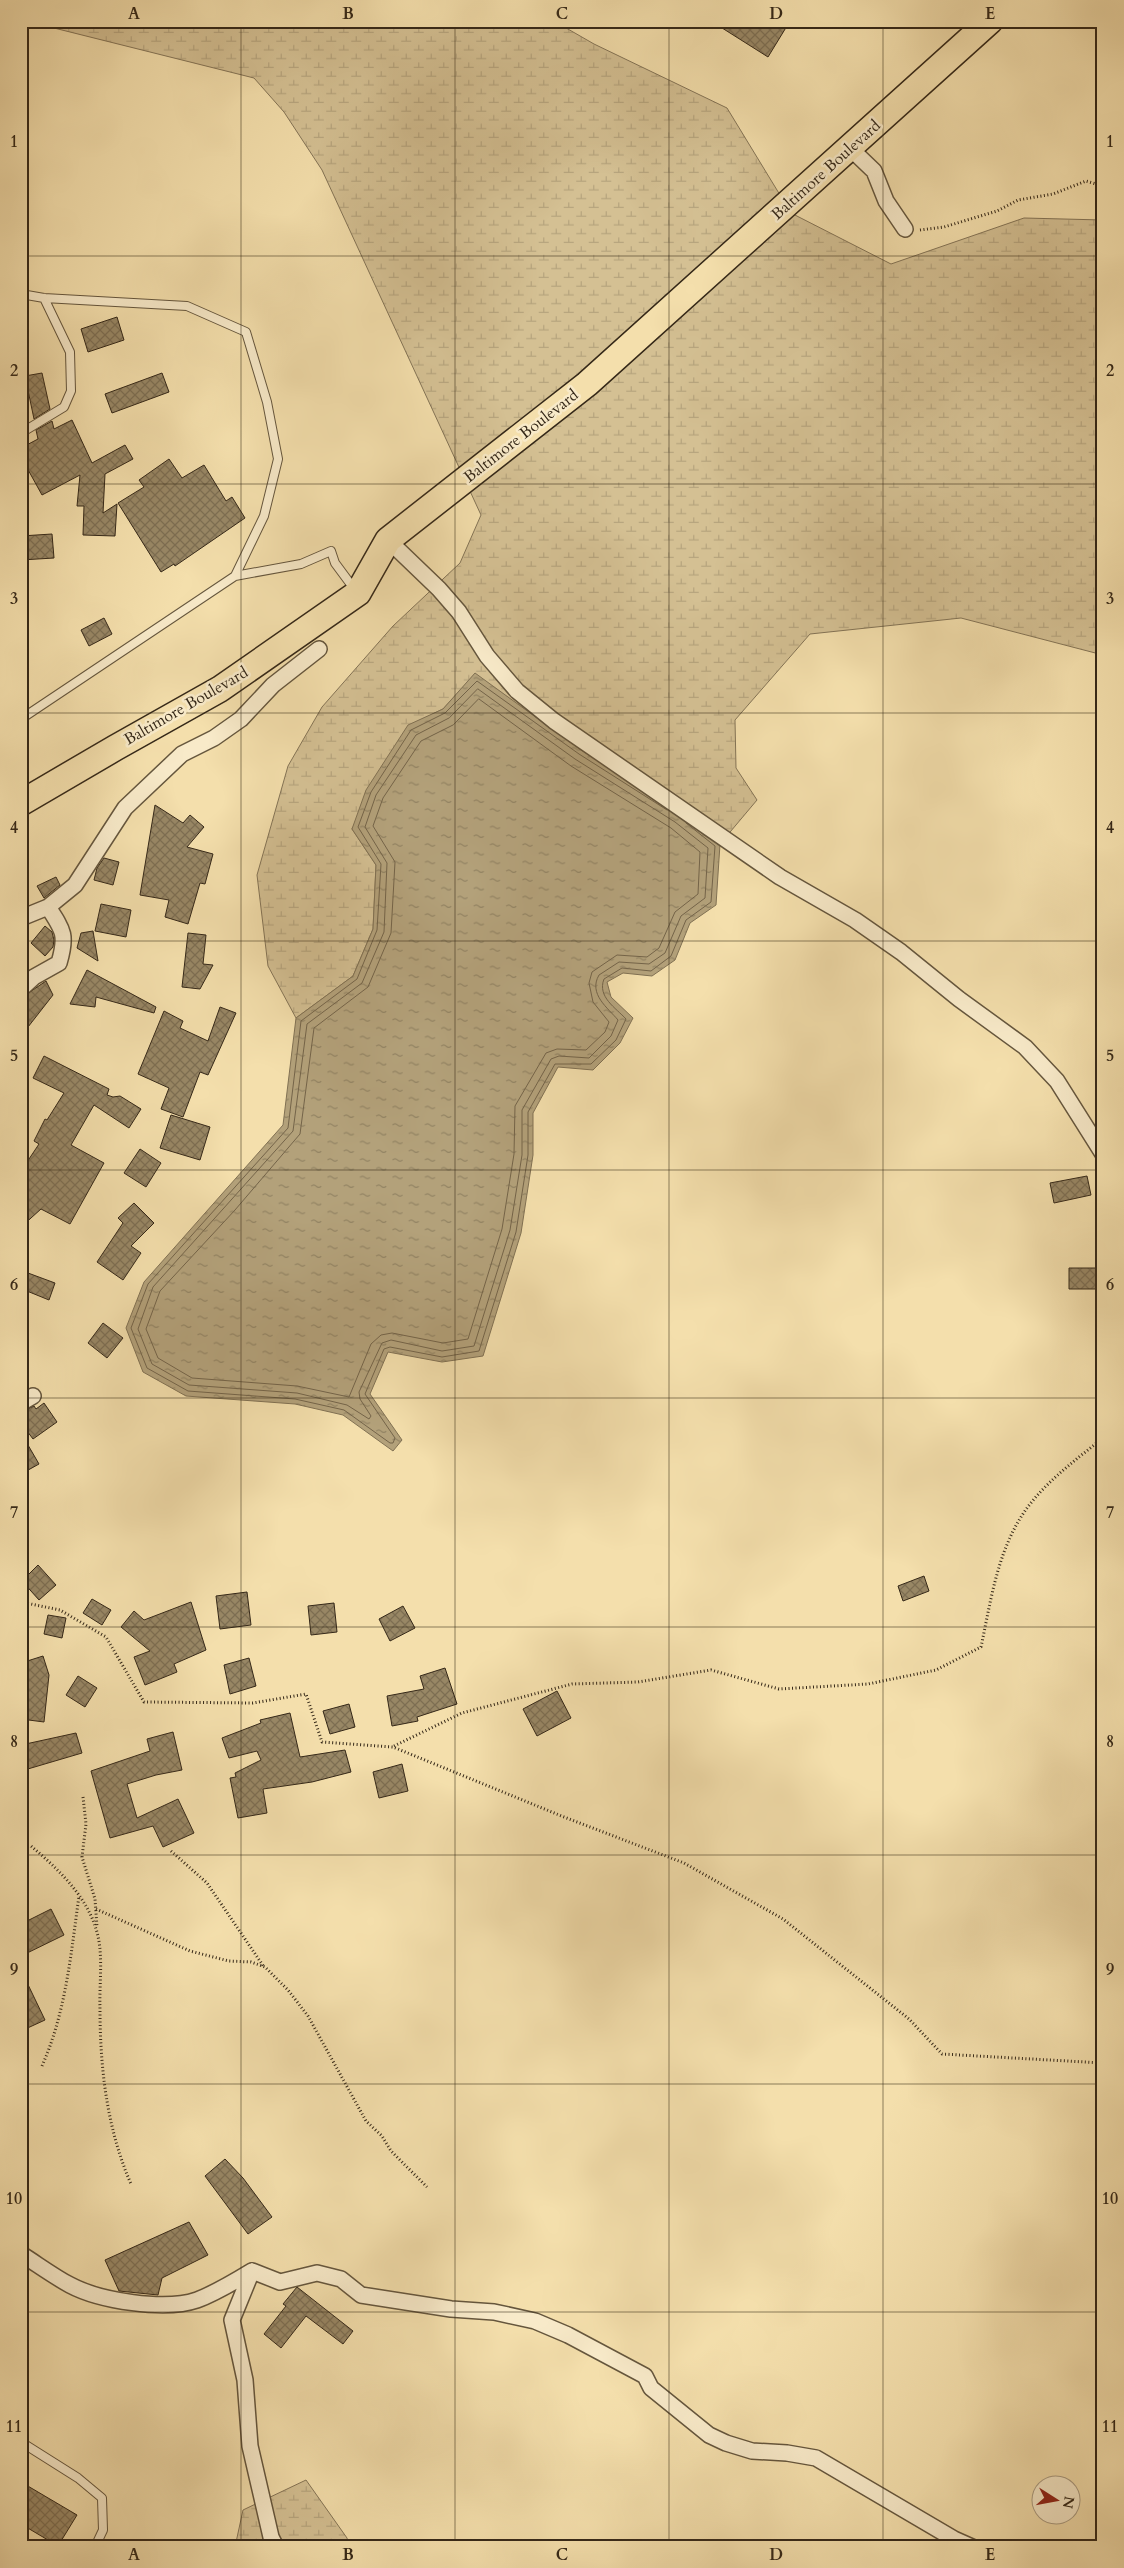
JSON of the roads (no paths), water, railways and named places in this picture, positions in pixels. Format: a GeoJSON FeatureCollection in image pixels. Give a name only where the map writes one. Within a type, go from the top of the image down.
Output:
{"type":"FeatureCollection","features":[{"type":"Feature","properties":{"kind":"highway","name":"Baltimore Boulevard"},"geometry":{"type":"LineString","coordinates":[[21,803],[220,689],[358,593],[388,540],[587,384],[990,21]]}},
{"type":"Feature","properties":{"kind":"street"},"geometry":{"type":"LineString","coordinates":[[850,148],[874,172],[886,201],[905,229]]}},
{"type":"Feature","properties":{"kind":"street"},"geometry":{"type":"LineString","coordinates":[[388,540],[439,589],[459,612],[487,656],[517,691],[554,721],[780,877],[855,920],[1025,1047],[1057,1081],[1103,1154]]}},
{"type":"Feature","properties":{"kind":"street"},"geometry":{"type":"LineString","coordinates":[[21,918],[48,907],[75,885],[125,808],[182,754],[214,738],[241,719],[273,685],[319,649]]}},
{"type":"Feature","properties":{"kind":"street"},"geometry":{"type":"LineString","coordinates":[[21,989],[34,977],[60,963],[66,942],[59,922],[48,907]]}},
{"type":"Feature","properties":{"kind":"street"},"geometry":{"type":"LineString","coordinates":[[21,2254],[71,2286],[115,2299],[142,2304],[179,2303],[196,2300],[252,2271],[280,2282],[317,2273],[341,2279],[361,2295],[451,2309],[494,2312],[535,2321],[568,2335],[645,2376],[651,2388],[709,2435],[726,2443],[752,2451],[787,2453],[816,2458],[954,2539],[972,2547]]}},
{"type":"Feature","properties":{"kind":"street"},"geometry":{"type":"LineString","coordinates":[[252,2271],[232,2320],[245,2380],[250,2446],[271,2537],[276,2547]]}},
{"type":"Feature","properties":{"kind":"lane"},"geometry":{"type":"LineString","coordinates":[[21,294],[44,298],[187,306],[246,332],[267,402],[278,459],[264,516],[235,576]]}},
{"type":"Feature","properties":{"kind":"lane"},"geometry":{"type":"LineString","coordinates":[[21,433],[64,407],[71,391],[70,352],[44,298]]}},
{"type":"Feature","properties":{"kind":"lane"},"geometry":{"type":"LineString","coordinates":[[21,719],[235,576],[301,564],[331,552],[335,563],[358,593]]}},
{"type":"Feature","properties":{"kind":"lane"},"geometry":{"type":"LineString","coordinates":[[21,2442],[78,2478],[102,2498],[103,2530],[95,2547]]}},
{"type":"Feature","properties":{"kind":"water"},"geometry":{"type":"Polygon","coordinates":[[[475,673],[581,750],[682,813],[720,844],[716,905],[690,923],[675,960],[652,976],[623,973],[607,982],[611,997],[633,1018],[620,1043],[593,1070],[558,1067],[533,1113],[533,1155],[521,1233],[483,1356],[442,1362],[388,1352],[370,1394],[402,1440],[393,1451],[343,1415],[295,1404],[186,1396],[143,1372],[126,1328],[144,1282],[283,1125],[296,1018],[353,976],[373,929],[376,865],[352,829],[366,790],[408,725],[443,709],[475,673]]]}}]}
